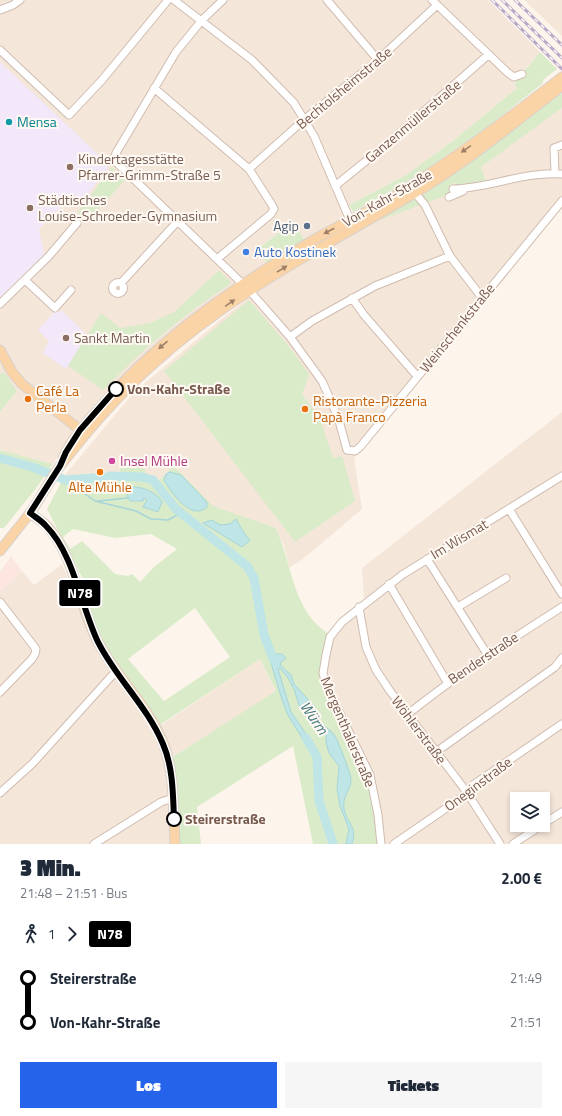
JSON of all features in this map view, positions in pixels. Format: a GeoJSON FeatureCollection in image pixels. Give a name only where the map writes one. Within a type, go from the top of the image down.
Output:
{"type":"FeatureCollection","features":[{"type":"Feature","properties":{"kind":"main road","name":"Von-Kahr-Straße"},"geometry":{"type":"LineString","coordinates":[[0,551],[30,513],[83,433],[150,366],[246,287],[314,240],[436,170],[498,127],[562,77]]}},
{"type":"Feature","properties":{"kind":"main road","name":"Von-Kahr-Straße"},"geometry":{"type":"LineString","coordinates":[[246,287],[415,193],[496,138],[562,86]]}},
{"type":"Feature","properties":{"kind":"main road"},"geometry":{"type":"LineString","coordinates":[[0,350],[12,372],[22,384],[83,433]]}},
{"type":"Feature","properties":{"kind":"main road"},"geometry":{"type":"LineString","coordinates":[[30,513],[46,526],[56,538],[69,565],[98,642],[148,714],[164,744],[173,798],[175,844]]}},
{"type":"Feature","properties":{"kind":"street"},"geometry":{"type":"LineString","coordinates":[[0,10],[13,5],[20,0]]}},
{"type":"Feature","properties":{"kind":"street"},"geometry":{"type":"LineString","coordinates":[[0,50],[69,115],[102,80],[168,0]]}},
{"type":"Feature","properties":{"kind":"street"},"geometry":{"type":"LineString","coordinates":[[174,0],[202,20],[252,60],[280,87],[305,119],[350,220]]}},
{"type":"Feature","properties":{"kind":"street"},"geometry":{"type":"LineString","coordinates":[[223,0],[202,20],[180,48],[154,88],[116,153],[114,158],[115,162],[246,287],[290,337],[352,298],[375,286],[450,256]]}},
{"type":"Feature","properties":{"kind":"street"},"geometry":{"type":"LineString","coordinates":[[327,0],[378,60]]}},
{"type":"Feature","properties":{"kind":"street"},"geometry":{"type":"LineString","coordinates":[[434,2],[488,55],[514,78],[522,74]]}},
{"type":"Feature","properties":{"kind":"street","name":"Bechtolsheimstraße"},"geometry":{"type":"LineString","coordinates":[[249,169],[305,119],[378,60],[434,2]]}},
{"type":"Feature","properties":{"kind":"street","name":"Ganzenmüllerstraße"},"geometry":{"type":"LineString","coordinates":[[335,186],[387,144],[488,55]]}},
{"type":"Feature","properties":{"kind":"street"},"geometry":{"type":"LineString","coordinates":[[154,88],[249,169],[274,210],[217,259]]}},
{"type":"Feature","properties":{"kind":"street"},"geometry":{"type":"LineString","coordinates":[[449,197],[469,189],[522,178],[558,174],[554,148],[562,145]]}},
{"type":"Feature","properties":{"kind":"street"},"geometry":{"type":"LineString","coordinates":[[453,189],[469,189]]}},
{"type":"Feature","properties":{"kind":"street"},"geometry":{"type":"LineString","coordinates":[[415,193],[425,205],[450,256],[483,299]]}},
{"type":"Feature","properties":{"kind":"street","name":"Weinschenkstraße"},"geometry":{"type":"LineString","coordinates":[[290,337],[322,381],[338,417],[347,450],[355,451],[483,299],[489,288],[562,201]]}},
{"type":"Feature","properties":{"kind":"street"},"geometry":{"type":"LineString","coordinates":[[121,283],[177,222]]}},
{"type":"Feature","properties":{"kind":"street"},"geometry":{"type":"LineString","coordinates":[[0,304],[25,280],[77,223]]}},
{"type":"Feature","properties":{"kind":"street"},"geometry":{"type":"LineString","coordinates":[[25,280],[55,308],[71,290]]}},
{"type":"Feature","properties":{"kind":"street"},"geometry":{"type":"LineString","coordinates":[[352,298],[364,315],[417,376]]}},
{"type":"Feature","properties":{"kind":"street","name":"Im Wismat"},"geometry":{"type":"LineString","coordinates":[[359,607],[427,558],[562,476]]}},
{"type":"Feature","properties":{"kind":"street"},"geometry":{"type":"LineString","coordinates":[[509,509],[562,594]]}},
{"type":"Feature","properties":{"kind":"street"},"geometry":{"type":"LineString","coordinates":[[427,558],[487,654]]}},
{"type":"Feature","properties":{"kind":"street"},"geometry":{"type":"LineString","coordinates":[[458,607],[506,578]]}},
{"type":"Feature","properties":{"kind":"street"},"geometry":{"type":"LineString","coordinates":[[389,584],[447,682]]}},
{"type":"Feature","properties":{"kind":"street"},"geometry":{"type":"LineString","coordinates":[[0,602],[36,649],[32,659],[0,692]]}},
{"type":"Feature","properties":{"kind":"street","name":"Wöhlerstraße"},"geometry":{"type":"LineString","coordinates":[[359,607],[366,647],[376,670],[390,691],[466,791],[500,844]]}},
{"type":"Feature","properties":{"kind":"street","name":"Mergenthalerstraße"},"geometry":{"type":"LineString","coordinates":[[359,607],[342,622],[330,638],[323,673],[329,692],[370,775],[378,815],[381,844]]}},
{"type":"Feature","properties":{"kind":"street","name":"Benderstraße"},"geometry":{"type":"LineString","coordinates":[[408,714],[447,682],[487,654],[562,607]]}},
{"type":"Feature","properties":{"kind":"street"},"geometry":{"type":"LineString","coordinates":[[436,752],[555,666],[562,658]]}},
{"type":"Feature","properties":{"kind":"street"},"geometry":{"type":"LineString","coordinates":[[0,794],[32,764],[117,670]]}},
{"type":"Feature","properties":{"kind":"street","name":"Oneginstraße"},"geometry":{"type":"LineString","coordinates":[[394,844],[461,798],[470,787],[562,724]]}},
{"type":"Feature","properties":{"kind":"street"},"geometry":{"type":"LineString","coordinates":[[94,844],[161,802],[173,798]]}},
{"type":"Feature","properties":{"kind":"street"},"geometry":{"type":"LineString","coordinates":[[550,819],[562,812]]}},
{"type":"Feature","properties":{"kind":"street"},"geometry":{"type":"LineString","coordinates":[[513,844],[530,832]]}},
{"type":"Feature","properties":{"kind":"shaded area"},"geometry":{"type":"Polygon","coordinates":[[[0,0],[488,0],[540,52],[514,83],[517,88],[454,140],[406,175],[349,205],[348,215],[305,241],[293,221],[257,250],[268,264],[205,305],[131,367],[77,424],[53,464],[0,450],[0,412],[17,391],[4,373],[0,374],[0,0]]]}},
{"type":"Feature","properties":{"kind":"shaded area"},"geometry":{"type":"Polygon","coordinates":[[[524,0],[562,0],[562,36],[524,0]]]}},
{"type":"Feature","properties":{"kind":"shaded area"},"geometry":{"type":"Polygon","coordinates":[[[0,62],[104,160],[108,168],[83,201],[74,194],[39,229],[44,255],[0,299],[0,62]]]}},
{"type":"Feature","properties":{"kind":"shaded area"},"geometry":{"type":"Polygon","coordinates":[[[562,108],[562,208],[354,458],[362,509],[303,559],[289,568],[284,546],[276,528],[212,506],[174,466],[159,480],[148,476],[120,457],[120,474],[84,478],[65,475],[134,392],[220,320],[255,293],[372,223],[402,211],[454,183],[466,187],[486,180],[480,167],[562,108]]]}},
{"type":"Feature","properties":{"kind":"shaded area","name":"Sankt Martin"},"geometry":{"type":"Polygon","coordinates":[[[61,310],[87,335],[66,369],[43,353],[49,341],[38,330],[55,311],[58,313],[61,310]]]}},
{"type":"Feature","properties":{"kind":"shaded area"},"geometry":{"type":"Polygon","coordinates":[[[562,412],[562,844],[378,844],[324,686],[329,634],[341,617],[364,599],[362,568],[562,412]]]}},
{"type":"Feature","properties":{"kind":"shaded area"},"geometry":{"type":"Polygon","coordinates":[[[11,556],[22,571],[0,591],[0,572],[11,556]]]}},
{"type":"Feature","properties":{"kind":"shaded area"},"geometry":{"type":"Polygon","coordinates":[[[62,564],[95,644],[152,731],[260,659],[276,692],[164,762],[168,792],[171,844],[0,844],[0,591],[22,571],[34,585],[62,564]]]}},
{"type":"Feature","properties":{"kind":"green space"},"geometry":{"type":"Polygon","coordinates":[[[540,52],[557,69],[543,80],[543,83],[490,125],[414,178],[353,212],[349,205],[406,175],[454,140],[517,88],[514,84],[540,52]]]}},
{"type":"Feature","properties":{"kind":"green space"},"geometry":{"type":"Polygon","coordinates":[[[562,93],[562,108],[481,167],[486,181],[466,187],[454,183],[449,186],[450,194],[372,223],[443,180],[562,93]]]}},
{"type":"Feature","properties":{"kind":"green space"},"geometry":{"type":"Polygon","coordinates":[[[112,167],[125,180],[87,222],[78,212],[112,167]]]}},
{"type":"Feature","properties":{"kind":"green space"},"geometry":{"type":"Polygon","coordinates":[[[293,221],[305,241],[268,264],[257,250],[293,221]]]}},
{"type":"Feature","properties":{"kind":"green space"},"geometry":{"type":"Polygon","coordinates":[[[219,270],[230,281],[230,284],[190,312],[144,350],[103,390],[68,366],[101,313],[120,328],[150,323],[174,312],[219,270]]]}},
{"type":"Feature","properties":{"kind":"green space"},"geometry":{"type":"Polygon","coordinates":[[[249,300],[287,344],[309,374],[302,395],[319,416],[333,458],[342,456],[355,501],[295,542],[164,371],[249,300]]]}},
{"type":"Feature","properties":{"kind":"green space"},"geometry":{"type":"Polygon","coordinates":[[[4,372],[17,391],[0,412],[0,374],[4,372]]]}},
{"type":"Feature","properties":{"kind":"green space"},"geometry":{"type":"Polygon","coordinates":[[[0,450],[53,464],[37,487],[4,528],[0,528],[0,450]]]}},
{"type":"Feature","properties":{"kind":"green space"},"geometry":{"type":"Polygon","coordinates":[[[120,457],[143,467],[148,476],[159,480],[174,466],[213,506],[276,528],[301,600],[317,625],[329,634],[321,674],[369,778],[375,807],[378,844],[313,844],[293,746],[197,807],[201,844],[178,844],[171,758],[276,691],[260,659],[158,726],[123,676],[99,636],[90,616],[84,597],[84,581],[47,509],[65,475],[84,478],[120,474],[120,457]],[[73,529],[63,537],[70,549],[82,541],[115,574],[128,576],[132,574],[140,582],[154,567],[177,549],[151,534],[115,538],[73,529]],[[195,608],[128,659],[164,701],[230,657],[195,608]]]}},
{"type":"Feature","properties":{"kind":"water"},"geometry":{"type":"Polygon","coordinates":[[[170,472],[181,475],[205,500],[207,507],[201,511],[194,511],[182,503],[171,491],[164,480],[166,474],[170,472]]]}},
{"type":"Feature","properties":{"kind":"water"},"geometry":{"type":"Polygon","coordinates":[[[131,487],[144,489],[160,498],[162,502],[158,512],[143,507],[147,500],[144,498],[143,501],[130,501],[127,495],[131,487]]]}},
{"type":"Feature","properties":{"kind":"water"},"geometry":{"type":"Polygon","coordinates":[[[236,519],[250,540],[242,547],[203,523],[212,520],[220,525],[230,524],[236,519]]]}},
{"type":"Feature","properties":{"kind":"water"},"geometry":{"type":"Polygon","coordinates":[[[273,650],[276,654],[282,654],[286,658],[280,665],[291,675],[294,684],[314,706],[310,713],[312,717],[329,730],[337,739],[351,780],[350,787],[344,800],[344,809],[354,833],[352,844],[346,844],[349,829],[340,806],[337,789],[339,766],[329,753],[326,742],[326,734],[300,708],[294,689],[280,668],[278,669],[291,712],[315,747],[310,750],[289,718],[267,651],[273,650]]]}},
{"type":"Feature","properties":{"kind":"waterway","name":"Würm"},"geometry":{"type":"LineString","coordinates":[[0,458],[32,467],[66,480],[105,477]]}},
{"type":"Feature","properties":{"kind":"waterway","name":"Würm"},"geometry":{"type":"LineString","coordinates":[[110,476],[142,477],[153,480],[176,509],[247,566],[254,578],[264,635],[274,661]]}},
{"type":"Feature","properties":{"kind":"waterway","name":"Würm"},"geometry":{"type":"LineString","coordinates":[[66,480],[95,501],[136,511],[151,519],[168,520],[181,513]]}},
{"type":"Feature","properties":{"kind":"waterway"},"geometry":{"type":"LineString","coordinates":[[98,501],[128,498]]}},
{"type":"Feature","properties":{"kind":"waterway","name":"Würm"},"geometry":{"type":"LineString","coordinates":[[306,738],[317,757],[319,801],[333,844]]}},
{"type":"Feature","properties":{"kind":"railway"},"geometry":{"type":"LineString","coordinates":[[492,0],[562,69]]}},
{"type":"Feature","properties":{"kind":"railway"},"geometry":{"type":"LineString","coordinates":[[502,0],[562,58]]}},
{"type":"Feature","properties":{"kind":"railway"},"geometry":{"type":"LineString","coordinates":[[515,0],[562,45]]}},
{"type":"Feature","properties":{"kind":"bus line","name":"N78"},"geometry":{"type":"LineString","coordinates":[[116,389],[70,443],[60,466],[30,513],[46,526],[56,538],[72,572],[98,642],[148,714],[164,744],[170,773],[174,819]]}},
{"type":"Feature","properties":{"kind":"place","name":"Mensa"},"geometry":{"type":"Point","coordinates":[9,122]}},
{"type":"Feature","properties":{"kind":"place","name":"Kindertagesstätte Pfarrer-Grimm-Straße 5"},"geometry":{"type":"Point","coordinates":[70,167]}},
{"type":"Feature","properties":{"kind":"place","name":"Städtisches Louise-Schroeder-Gymnasium"},"geometry":{"type":"Point","coordinates":[30,208]}},
{"type":"Feature","properties":{"kind":"place","name":"Agip"},"geometry":{"type":"Point","coordinates":[307,226]}},
{"type":"Feature","properties":{"kind":"place","name":"Auto Kostinek"},"geometry":{"type":"Point","coordinates":[246,252]}},
{"type":"Feature","properties":{"kind":"place","name":"Sankt Martin"},"geometry":{"type":"Point","coordinates":[66,338]}},
{"type":"Feature","properties":{"kind":"place","name":"Von-Kahr-Straße"},"geometry":{"type":"Point","coordinates":[116,389]}},
{"type":"Feature","properties":{"kind":"place","name":"Café La Perla"},"geometry":{"type":"Point","coordinates":[28,399]}},
{"type":"Feature","properties":{"kind":"place","name":"Ristorante-Pizzeria Papà Franco"},"geometry":{"type":"Point","coordinates":[305,409]}},
{"type":"Feature","properties":{"kind":"place","name":"Insel Mühle"},"geometry":{"type":"Point","coordinates":[112,461]}},
{"type":"Feature","properties":{"kind":"place","name":"Alte Mühle"},"geometry":{"type":"Point","coordinates":[100,472]}},
{"type":"Feature","properties":{"kind":"place","name":"Steirerstraße"},"geometry":{"type":"Point","coordinates":[174,819]}}]}
